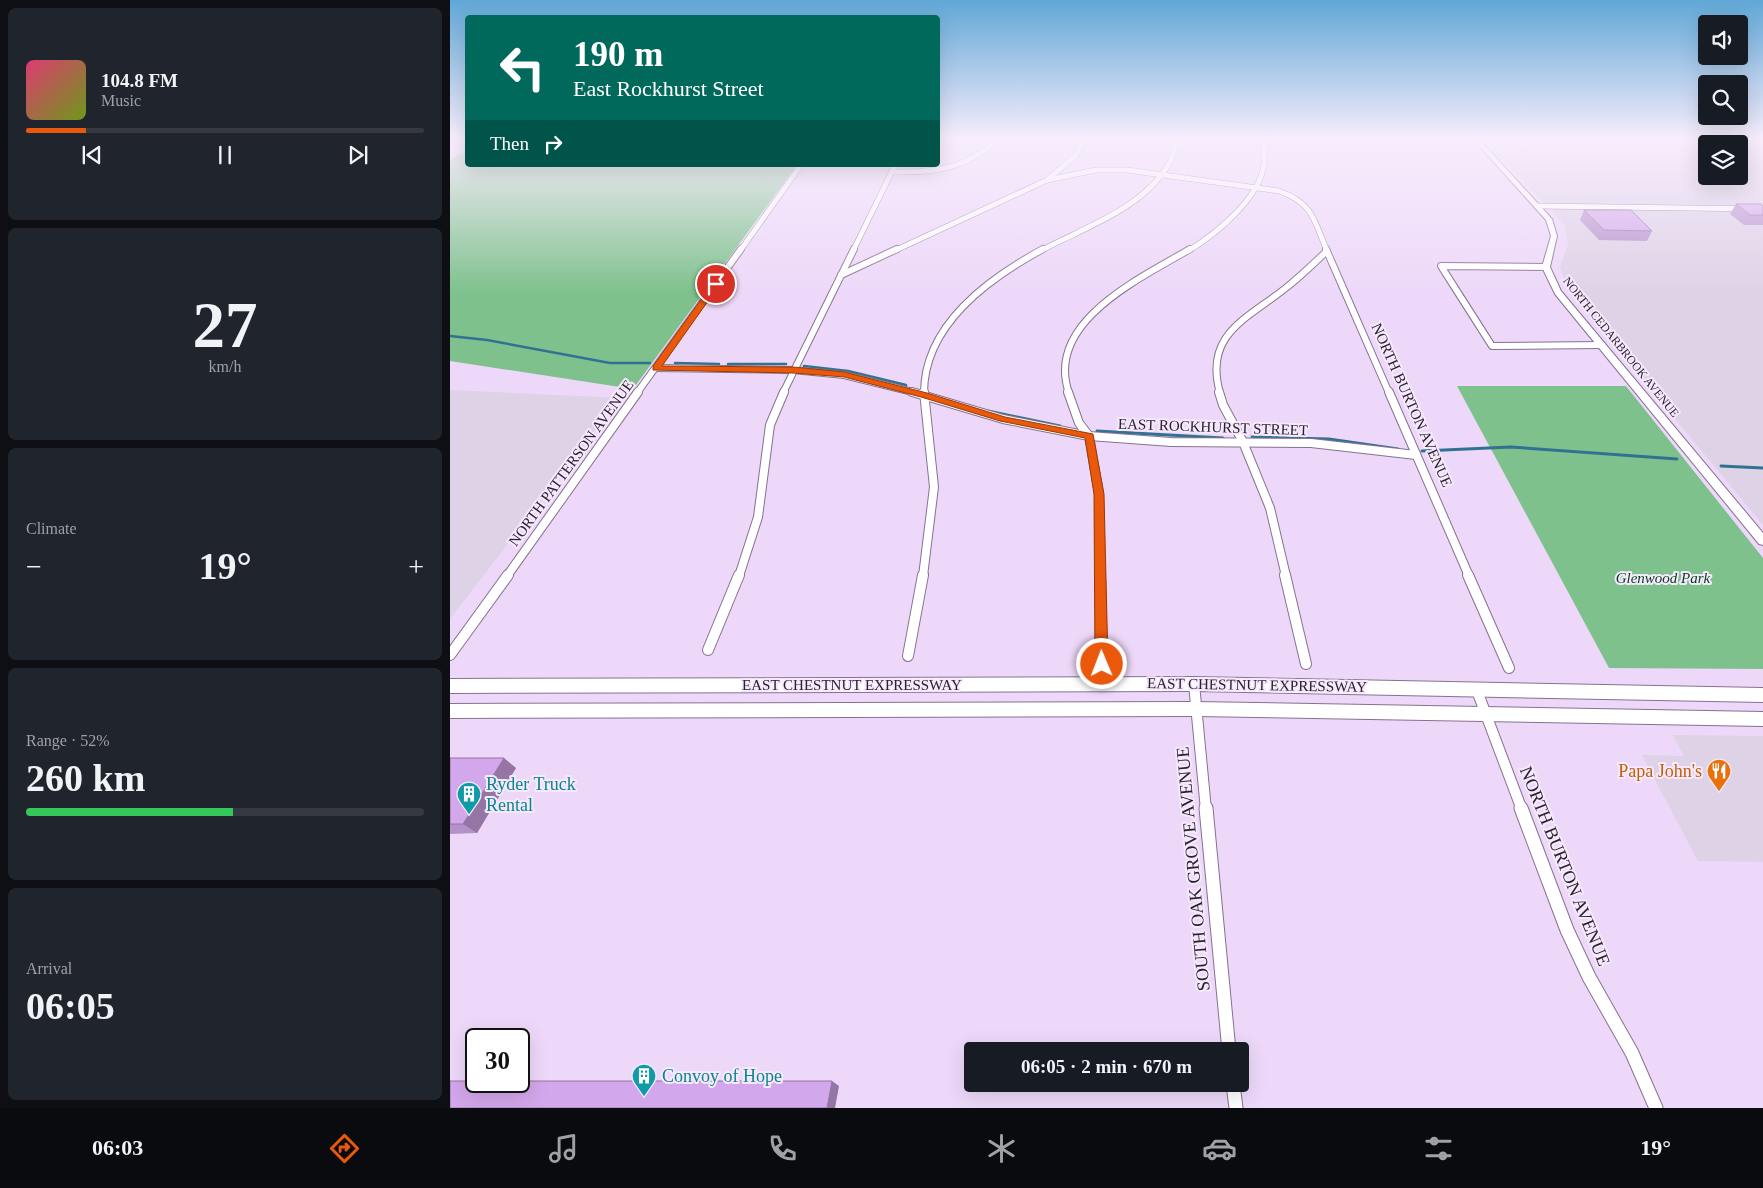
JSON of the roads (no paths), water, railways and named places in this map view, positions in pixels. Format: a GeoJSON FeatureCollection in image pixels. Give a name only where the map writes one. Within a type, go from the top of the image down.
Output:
{"type":"FeatureCollection","features":[{"type":"Feature","properties":{"kind":"main road","name":"EAST CHESTNUT EXPRESSWAY"},"geometry":{"type":"LineString","coordinates":[[450,686],[1194,684],[1763,695]]}},
{"type":"Feature","properties":{"kind":"main road","name":"EAST CHESTNUT EXPRESSWAY"},"geometry":{"type":"LineString","coordinates":[[450,711],[1196,709],[1763,719]]}},
{"type":"Feature","properties":{"kind":"street","name":"NORTH PATTERSON AVENUE"},"geometry":{"type":"LineString","coordinates":[[450,655],[783,190]]}},
{"type":"Feature","properties":{"kind":"street"},"geometry":{"type":"LineString","coordinates":[[708,650],[753,536],[762,492],[769,427],[793,370],[883,190]]}},
{"type":"Feature","properties":{"kind":"street"},"geometry":{"type":"LineString","coordinates":[[841,275],[1026,190]]}},
{"type":"Feature","properties":{"kind":"street"},"geometry":{"type":"LineString","coordinates":[[908,656],[930,535],[934,489],[924,395],[928,363],[946,328],[971,299],[1003,272],[1037,252],[1114,213],[1141,196],[1147,190]]}},
{"type":"Feature","properties":{"kind":"street"},"geometry":{"type":"LineString","coordinates":[[1102,664],[1099,494],[1090,436],[1079,423],[1066,385],[1065,363],[1074,338],[1098,307],[1127,286],[1200,243],[1232,218],[1253,190]]}},
{"type":"Feature","properties":{"kind":"street","name":"NORTH BURTON AVENUE"},"geometry":{"type":"LineString","coordinates":[[1271,190],[1288,194],[1308,206],[1509,668]]}},
{"type":"Feature","properties":{"kind":"street","name":"NORTH CEDARBROOK AVENUE"},"geometry":{"type":"LineString","coordinates":[[1523,190],[1549,219],[1554,236],[1546,268],[1558,292],[1763,541]]}},
{"type":"Feature","properties":{"kind":"street"},"geometry":{"type":"LineString","coordinates":[[1538,206],[1763,209]]}},
{"type":"Feature","properties":{"kind":"street"},"geometry":{"type":"LineString","coordinates":[[1306,664],[1270,508],[1243,442],[1223,404],[1215,377],[1220,346],[1234,326],[1288,287],[1326,251]]}},
{"type":"Feature","properties":{"kind":"street"},"geometry":{"type":"LineString","coordinates":[[1315,262],[1332,264]]}},
{"type":"Feature","properties":{"kind":"street"},"geometry":{"type":"LineString","coordinates":[[1546,268],[1441,266],[1492,346],[1602,345]]}},
{"type":"Feature","properties":{"kind":"street","name":"EAST ROCKHURST STREET"},"geometry":{"type":"LineString","coordinates":[[656,368],[793,370],[844,375],[924,395],[1003,419],[1090,436],[1171,442],[1310,443],[1416,455]]}},
{"type":"Feature","properties":{"kind":"street","name":"SOUTH OAK GROVE AVENUE"},"geometry":{"type":"LineString","coordinates":[[1194,684],[1228,1042]]}},
{"type":"Feature","properties":{"kind":"street","name":"NORTH BURTON AVENUE"},"geometry":{"type":"LineString","coordinates":[[1476,688],[1568,930],[1589,977],[1632,1053],[1656,1108]]}},
{"type":"Feature","properties":{"kind":"street"},"geometry":{"type":"LineString","coordinates":[[1234,1092],[1236,1108]]}},
{"type":"Feature","properties":{"kind":"waterway"},"geometry":{"type":"LineString","coordinates":[[450,336],[487,340],[610,363],[650,363]]}},
{"type":"Feature","properties":{"kind":"waterway"},"geometry":{"type":"LineString","coordinates":[[675,363],[719,364]]}},
{"type":"Feature","properties":{"kind":"waterway"},"geometry":{"type":"LineString","coordinates":[[728,364],[786,364]]}},
{"type":"Feature","properties":{"kind":"waterway"},"geometry":{"type":"LineString","coordinates":[[804,366],[848,371],[906,385]]}},
{"type":"Feature","properties":{"kind":"waterway"},"geometry":{"type":"LineString","coordinates":[[988,411],[1060,426]]}},
{"type":"Feature","properties":{"kind":"waterway"},"geometry":{"type":"LineString","coordinates":[[1097,431],[1223,438]]}},
{"type":"Feature","properties":{"kind":"waterway"},"geometry":{"type":"LineString","coordinates":[[1252,437],[1329,439],[1398,449]]}},
{"type":"Feature","properties":{"kind":"waterway"},"geometry":{"type":"LineString","coordinates":[[1422,451],[1511,447],[1677,459]]}},
{"type":"Feature","properties":{"kind":"waterway"},"geometry":{"type":"LineString","coordinates":[[1721,466],[1763,468]]}},
{"type":"Feature","properties":{"kind":"place","name":"Papa John's"},"geometry":{"type":"Point","coordinates":[1719,792]}},
{"type":"Feature","properties":{"kind":"place","name":"Ryder Truck Rental"},"geometry":{"type":"Point","coordinates":[469,815]}},
{"type":"Feature","properties":{"kind":"place","name":"Convoy of Hope"},"geometry":{"type":"Point","coordinates":[644,1097]}},
{"type":"Feature","properties":{"kind":"park label","name":"Glenwood Park"},"geometry":{"type":"Point","coordinates":[1663,578]}}]}
